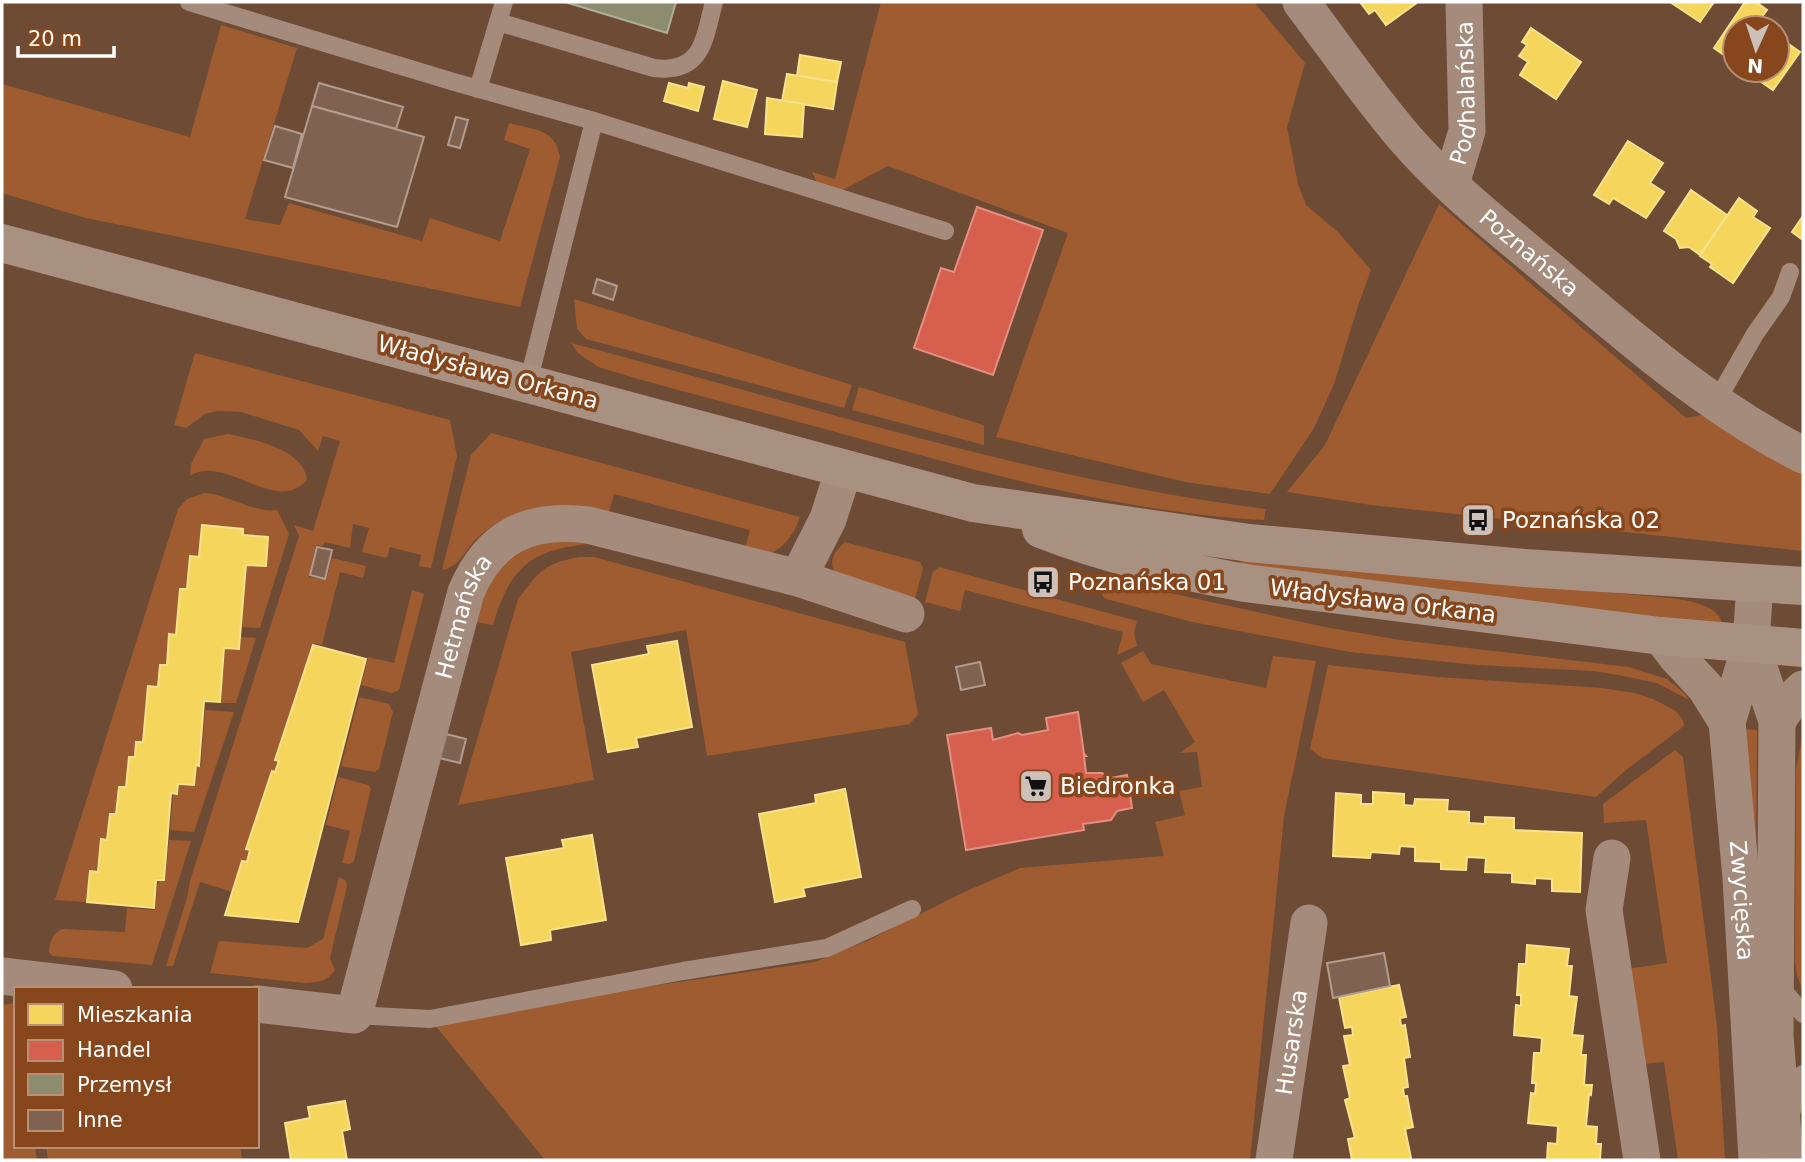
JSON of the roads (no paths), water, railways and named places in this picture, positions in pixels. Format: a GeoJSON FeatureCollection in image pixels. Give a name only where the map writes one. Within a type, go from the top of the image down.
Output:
{"type":"FeatureCollection","features":[{"type":"Feature","properties":{"kind":"street","name":"Poznańska"},"geometry":{"type":"LineString","coordinates":[[1301,2],[1405,139],[1451,184],[1651,356],[1716,402],[1803,455]]}},
{"type":"Feature","properties":{"kind":"street","name":"Podhalańska"},"geometry":{"type":"LineString","coordinates":[[1451,184],[1467,131],[1464,2]]}},
{"type":"Feature","properties":{"kind":"street","name":"Władysława Orkana"},"geometry":{"type":"LineString","coordinates":[[2,243],[973,503],[1089,548],[1189,572],[1313,592],[1661,636],[1803,648]]}},
{"type":"Feature","properties":{"kind":"street"},"geometry":{"type":"LineString","coordinates":[[798,578],[828,519],[844,469]]}},
{"type":"Feature","properties":{"kind":"street","name":"Władysława Orkana"},"geometry":{"type":"LineString","coordinates":[[973,503],[1249,543],[1525,568],[1803,586]]}},
{"type":"Feature","properties":{"kind":"street","name":"Hetmańska"},"geometry":{"type":"LineString","coordinates":[[355,1015],[466,592],[476,569],[491,552],[520,531],[555,522],[579,524],[798,578],[906,614]]}},
{"type":"Feature","properties":{"kind":"street","name":"Zwycięska"},"geometry":{"type":"LineString","coordinates":[[1755,583],[1751,644],[1727,722],[1741,878],[1775,1154]]}},
{"type":"Feature","properties":{"kind":"street"},"geometry":{"type":"LineString","coordinates":[[1661,636],[1704,687],[1727,722]]}},
{"type":"Feature","properties":{"kind":"street","name":"Zwycięska"},"geometry":{"type":"LineString","coordinates":[[1751,644],[1777,721],[1775,1154]]}},
{"type":"Feature","properties":{"kind":"street"},"geometry":{"type":"LineString","coordinates":[[1777,721],[1803,689]]}},
{"type":"Feature","properties":{"kind":"street"},"geometry":{"type":"LineString","coordinates":[[1612,858],[1604,910],[1642,1160]]}},
{"type":"Feature","properties":{"kind":"street","name":"Husarska"},"geometry":{"type":"LineString","coordinates":[[1274,1160],[1309,923]]}},
{"type":"Feature","properties":{"kind":"street"},"geometry":{"type":"LineString","coordinates":[[2,976],[97,987]]}},
{"type":"Feature","properties":{"kind":"street"},"geometry":{"type":"LineString","coordinates":[[259,1004],[355,1015]]}},
{"type":"Feature","properties":{"kind":"lane"},"geometry":{"type":"LineString","coordinates":[[189,2],[594,121],[668,152],[945,231]]}},
{"type":"Feature","properties":{"kind":"lane"},"geometry":{"type":"LineString","coordinates":[[478,89],[504,2]]}},
{"type":"Feature","properties":{"kind":"lane"},"geometry":{"type":"LineString","coordinates":[[498,22],[668,70],[683,66],[694,59],[702,48],[714,2]]}},
{"type":"Feature","properties":{"kind":"lane"},"geometry":{"type":"LineString","coordinates":[[528,383],[594,121]]}},
{"type":"Feature","properties":{"kind":"lane"},"geometry":{"type":"LineString","coordinates":[[1716,402],[1755,334],[1781,297],[1790,272]]}},
{"type":"Feature","properties":{"kind":"lane"},"geometry":{"type":"LineString","coordinates":[[355,1015],[429,1019],[683,971],[827,948],[912,909]]}},
{"type":"Feature","properties":{"kind":"lane"},"geometry":{"type":"LineString","coordinates":[[1776,981],[1803,1014]]}},
{"type":"Feature","properties":{"kind":"lane"},"geometry":{"type":"LineString","coordinates":[[1775,1154],[1803,1074]]}},
{"type":"Feature","properties":{"kind":"place","name":"Poznańska 02"},"geometry":{"type":"Point","coordinates":[1478,520]}},
{"type":"Feature","properties":{"kind":"place","name":"Poznańska 01"},"geometry":{"type":"Point","coordinates":[1043,582]}},
{"type":"Feature","properties":{"kind":"place","name":"Biedronka"},"geometry":{"type":"Point","coordinates":[1036,786]}}]}
